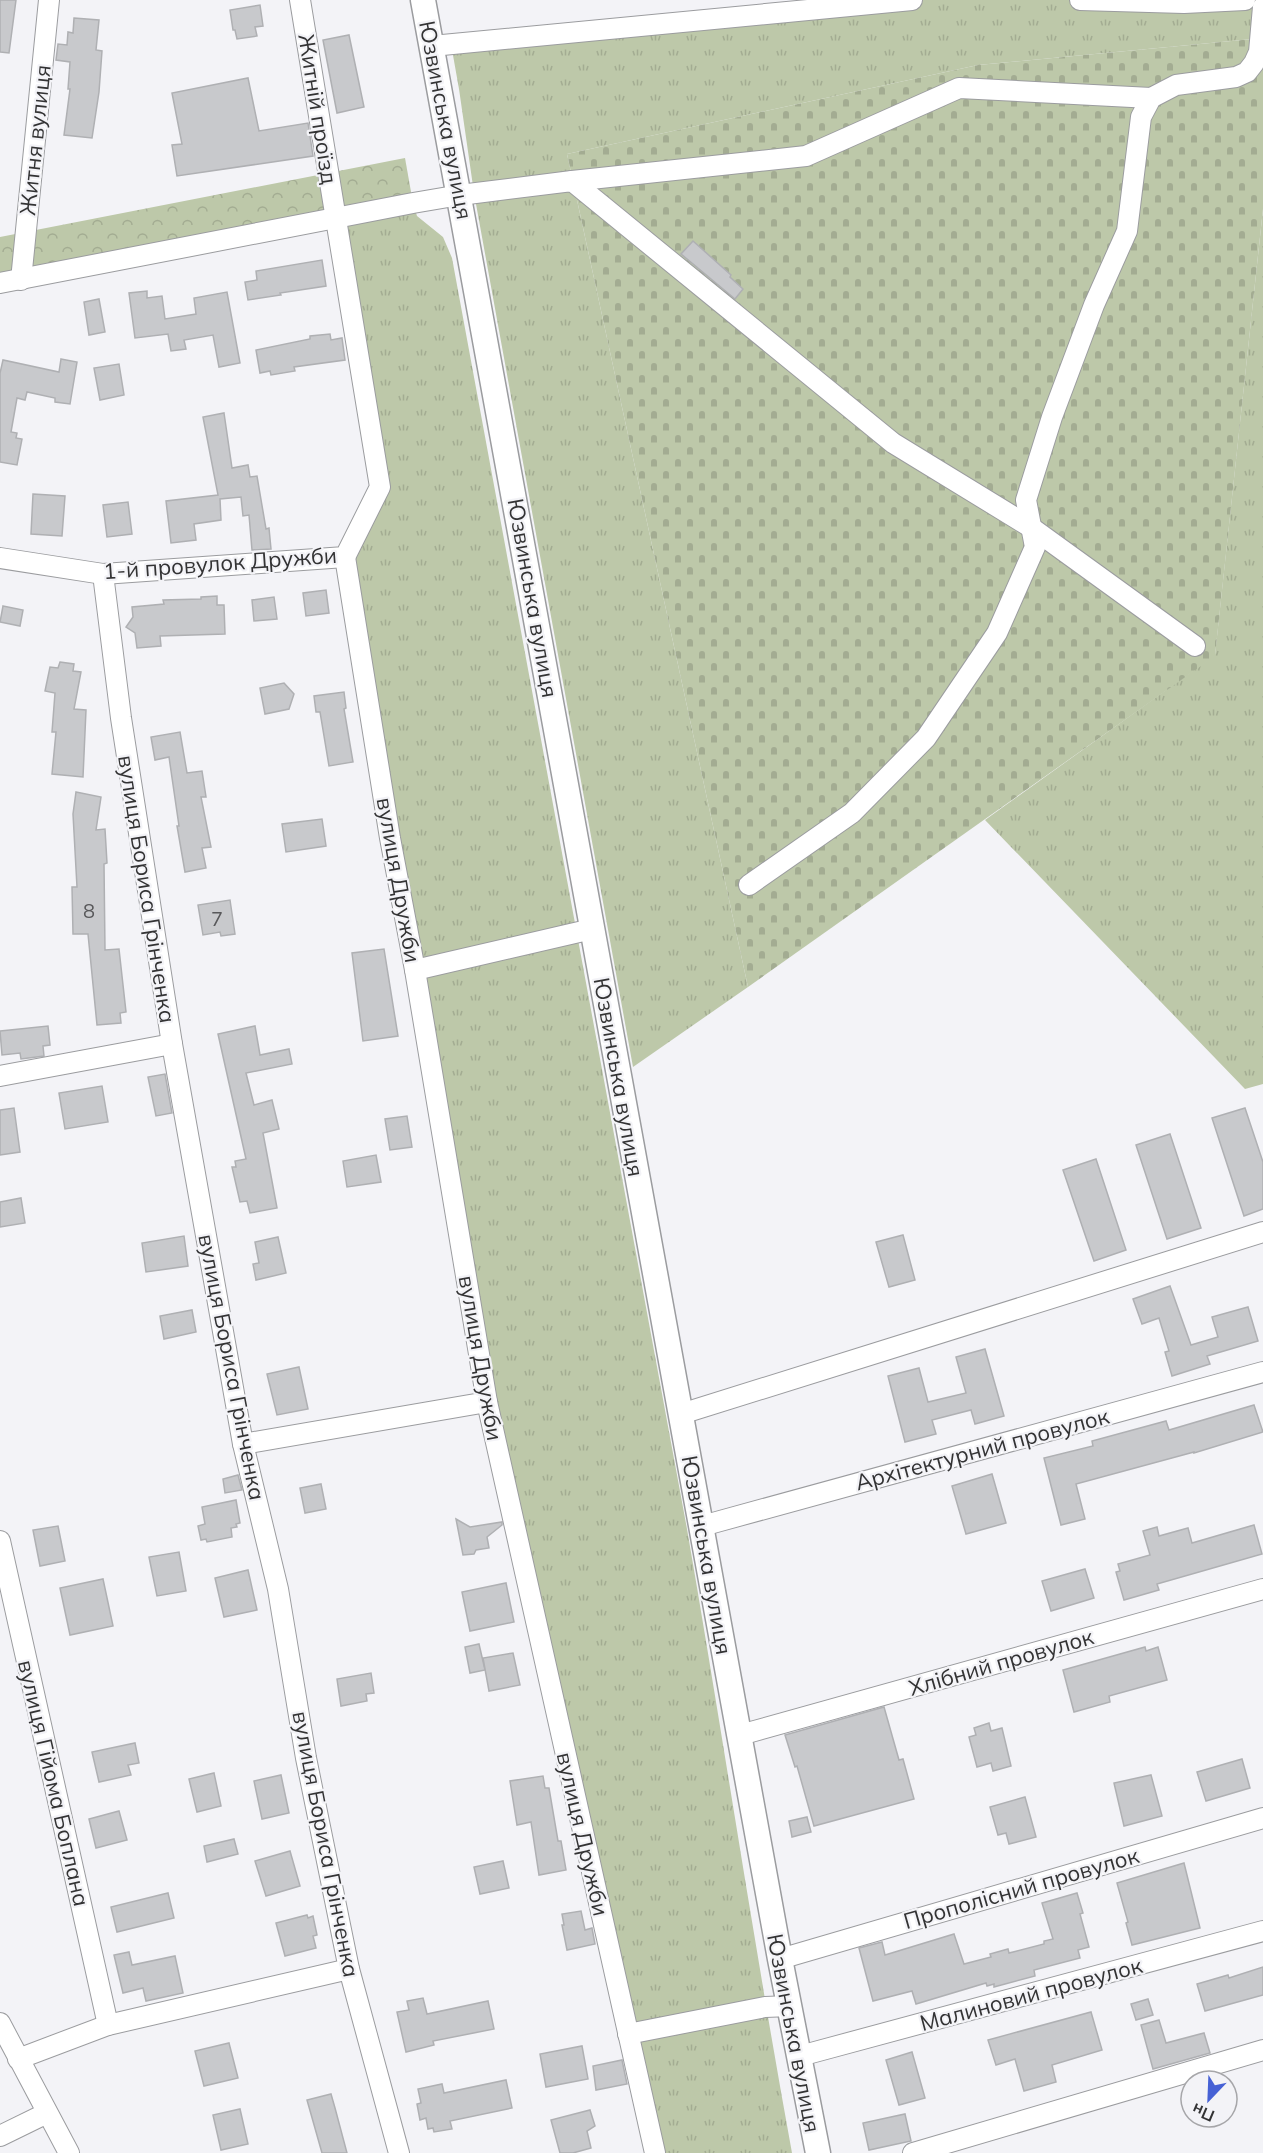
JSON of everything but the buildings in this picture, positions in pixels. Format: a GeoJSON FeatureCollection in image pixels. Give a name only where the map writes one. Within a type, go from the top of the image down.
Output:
{"type":"FeatureCollection","features":[{"type":"Feature","properties":{"kind":"main road","name":"Юзвинська вулиця"},"geometry":{"type":"LineString","coordinates":[[423,0],[780,1959],[818,2153]]}},
{"type":"Feature","properties":{"kind":"street","name":"Житня вулиця"},"geometry":{"type":"LineString","coordinates":[[21,280],[49,0]]}},
{"type":"Feature","properties":{"kind":"street","name":"Житній проїзд"},"geometry":{"type":"LineString","coordinates":[[300,0],[336,219]]}},
{"type":"Feature","properties":{"kind":"street"},"geometry":{"type":"LineString","coordinates":[[432,46],[912,0]]}},
{"type":"Feature","properties":{"kind":"street"},"geometry":{"type":"LineString","coordinates":[[1080,0],[1184,3],[1245,0]]}},
{"type":"Feature","properties":{"kind":"street"},"geometry":{"type":"LineString","coordinates":[[0,283],[460,195],[806,156],[959,88],[1150,98],[1176,85],[1236,77],[1247,72],[1258,52],[1263,7]]}},
{"type":"Feature","properties":{"kind":"street"},"geometry":{"type":"LineString","coordinates":[[749,885],[852,813],[926,738],[998,633],[1035,547],[1026,500],[1052,417],[1094,305],[1127,231],[1142,117],[1150,98]]}},
{"type":"Feature","properties":{"kind":"street"},"geometry":{"type":"LineString","coordinates":[[572,181],[893,444],[1032,528],[1195,646]]}},
{"type":"Feature","properties":{"kind":"street","name":"1-й провулок Дружби"},"geometry":{"type":"LineString","coordinates":[[0,558],[103,574],[345,557],[380,487],[336,219]]}},
{"type":"Feature","properties":{"kind":"street","name":"вулиця Дружби"},"geometry":{"type":"LineString","coordinates":[[345,557],[390,838],[416,970],[487,1402],[655,2153]]}},
{"type":"Feature","properties":{"kind":"street","name":"вулиця Бориса Грінченка"},"geometry":{"type":"LineString","coordinates":[[103,574],[121,718],[172,1044],[243,1444],[278,1589],[306,1758],[350,1969],[399,2153]]}},
{"type":"Feature","properties":{"kind":"street"},"geometry":{"type":"LineString","coordinates":[[416,970],[592,929]]}},
{"type":"Feature","properties":{"kind":"street"},"geometry":{"type":"LineString","coordinates":[[0,1076],[172,1044]]}},
{"type":"Feature","properties":{"kind":"street"},"geometry":{"type":"LineString","coordinates":[[681,1414],[1263,1232]]}},
{"type":"Feature","properties":{"kind":"street","name":"Архітектурний провулок"},"geometry":{"type":"LineString","coordinates":[[702,1526],[1263,1372]]}},
{"type":"Feature","properties":{"kind":"street"},"geometry":{"type":"LineString","coordinates":[[243,1444],[487,1402]]}},
{"type":"Feature","properties":{"kind":"street","name":"вулиця Гійома Боплана"},"geometry":{"type":"LineString","coordinates":[[0,1541],[108,2025]]}},
{"type":"Feature","properties":{"kind":"street","name":"Хлібний провулок"},"geometry":{"type":"LineString","coordinates":[[740,1735],[1263,1589]]}},
{"type":"Feature","properties":{"kind":"street","name":"Прополісний провулок"},"geometry":{"type":"LineString","coordinates":[[780,1959],[1263,1818]]}},
{"type":"Feature","properties":{"kind":"street","name":"Малиновий провулок"},"geometry":{"type":"LineString","coordinates":[[800,2056],[1263,1931]]}},
{"type":"Feature","properties":{"kind":"street"},"geometry":{"type":"LineString","coordinates":[[18,2059],[108,2025],[350,1969]]}},
{"type":"Feature","properties":{"kind":"street"},"geometry":{"type":"LineString","coordinates":[[628,2034],[765,2007],[789,2006]]}},
{"type":"Feature","properties":{"kind":"street"},"geometry":{"type":"LineString","coordinates":[[0,2023],[69,2153]]}},
{"type":"Feature","properties":{"kind":"street"},"geometry":{"type":"LineString","coordinates":[[913,2153],[1263,2050]]}},
{"type":"Feature","properties":{"kind":"street"},"geometry":{"type":"LineString","coordinates":[[0,2136],[47,2113]]}},
{"type":"Feature","properties":{"kind":"green space"},"geometry":{"type":"Polygon","coordinates":[[[912,0],[1263,0],[1263,38],[978,65],[567,154],[748,987],[633,1067],[474,193],[451,44],[912,0]]]}},
{"type":"Feature","properties":{"kind":"green space"},"geometry":{"type":"Polygon","coordinates":[[[1263,38],[1263,209],[1215,656],[748,987],[567,154],[978,65],[1263,38]]]}},
{"type":"Feature","properties":{"kind":"green space"},"geometry":{"type":"Polygon","coordinates":[[[405,158],[413,203],[0,283],[0,237],[405,158]]]}},
{"type":"Feature","properties":{"kind":"green space"},"geometry":{"type":"Polygon","coordinates":[[[413,203],[417,216],[443,237],[452,258],[687,1529],[792,2153],[655,2153],[487,1402],[345,557],[380,487],[336,219],[413,203]]]}},
{"type":"Feature","properties":{"kind":"green space"},"geometry":{"type":"Polygon","coordinates":[[[1263,209],[1263,1084],[1245,1089],[985,820],[1215,655],[1263,209]]]}}]}
